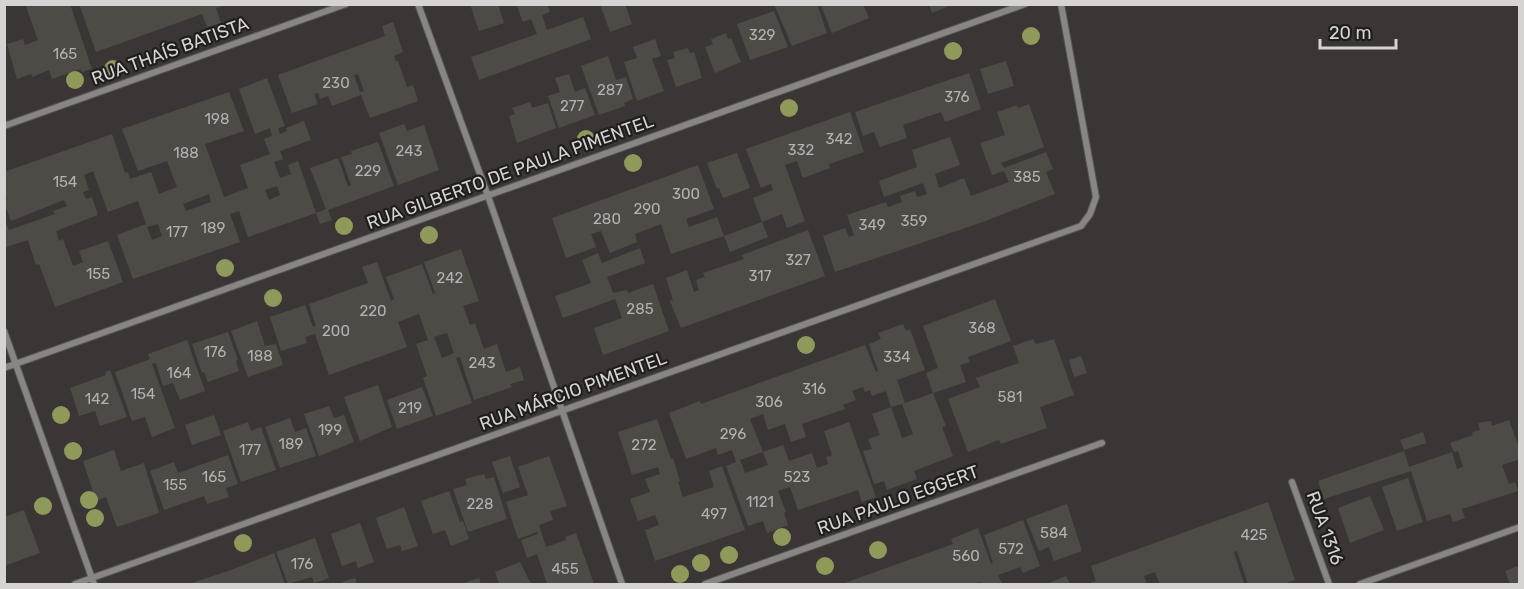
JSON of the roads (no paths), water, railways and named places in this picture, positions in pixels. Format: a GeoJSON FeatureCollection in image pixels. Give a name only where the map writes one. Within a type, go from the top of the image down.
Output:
{"type":"FeatureCollection","features":[{"type":"Feature","properties":{"kind":"street","name":"RUA THAÍS BATISTA"},"geometry":{"type":"LineString","coordinates":[[4,126],[346,4]]}},
{"type":"Feature","properties":{"kind":"street"},"geometry":{"type":"LineString","coordinates":[[418,4],[488,196],[622,585]]}},
{"type":"Feature","properties":{"kind":"street","name":"RUA GILBERTO DE PAULA PIMENTEL"},"geometry":{"type":"LineString","coordinates":[[4,368],[1025,4]]}},
{"type":"Feature","properties":{"kind":"street","name":"RUA MÁRCIO PIMENTEL"},"geometry":{"type":"LineString","coordinates":[[75,585],[92,582],[1082,226],[1090,214],[1096,197],[1061,4]]}},
{"type":"Feature","properties":{"kind":"street"},"geometry":{"type":"LineString","coordinates":[[4,331],[92,582]]}},
{"type":"Feature","properties":{"kind":"street","name":"RUA PAULO EGGERT"},"geometry":{"type":"LineString","coordinates":[[705,585],[1102,443]]}},
{"type":"Feature","properties":{"kind":"street","name":"RUA 1316"},"geometry":{"type":"LineString","coordinates":[[1292,482],[1329,585]]}},
{"type":"Feature","properties":{"kind":"street"},"geometry":{"type":"LineString","coordinates":[[1360,585],[1520,527]]}}]}
